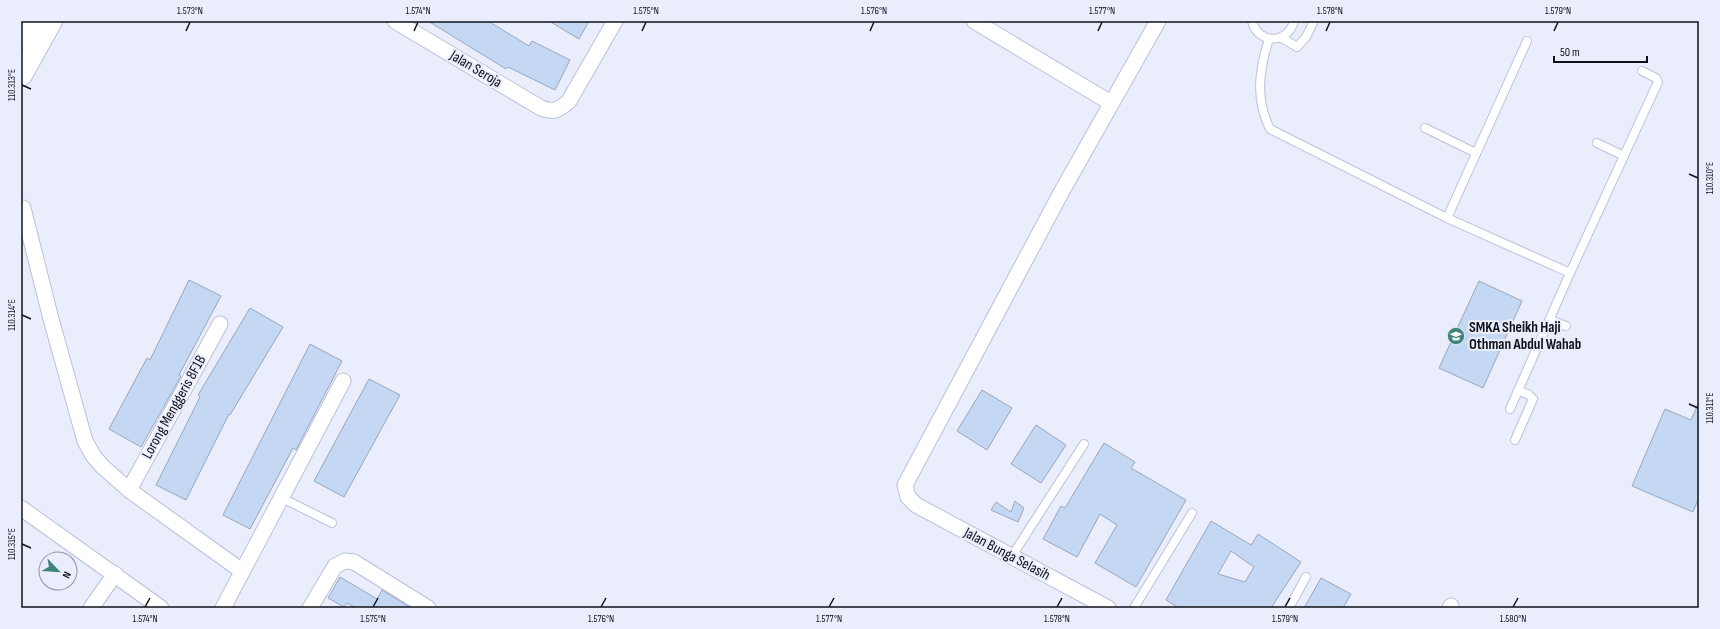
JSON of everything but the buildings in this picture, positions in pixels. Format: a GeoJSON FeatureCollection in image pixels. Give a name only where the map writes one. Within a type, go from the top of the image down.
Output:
{"type":"FeatureCollection","features":[{"type":"Feature","properties":{"kind":"main road"},"geometry":{"type":"LineString","coordinates":[[21,36],[29,21]]}},
{"type":"Feature","properties":{"kind":"main road"},"geometry":{"type":"LineString","coordinates":[[21,75],[51,21]]}},
{"type":"Feature","properties":{"kind":"street","name":"Jalan Seroja"},"geometry":{"type":"LineString","coordinates":[[395,21],[541,108],[551,112],[560,110],[569,101],[615,21]]}},
{"type":"Feature","properties":{"kind":"street"},"geometry":{"type":"LineString","coordinates":[[974,21],[1111,103],[1158,21]]}},
{"type":"Feature","properties":{"kind":"street","name":"Jalan Bunga Selasih"},"geometry":{"type":"LineString","coordinates":[[1108,608],[916,505],[908,497],[905,484],[1111,103]]}},
{"type":"Feature","properties":{"kind":"street"},"geometry":{"type":"LineString","coordinates":[[23,208],[50,319],[85,441],[94,457],[129,490],[242,571]]}},
{"type":"Feature","properties":{"kind":"street","name":"Lorong Menggeris 8F1B"},"geometry":{"type":"LineString","coordinates":[[129,490],[220,324]]}},
{"type":"Feature","properties":{"kind":"street"},"geometry":{"type":"LineString","coordinates":[[223,608],[343,381]]}},
{"type":"Feature","properties":{"kind":"street"},"geometry":{"type":"LineString","coordinates":[[21,508],[116,574],[161,608]]}},
{"type":"Feature","properties":{"kind":"street"},"geometry":{"type":"LineString","coordinates":[[310,608],[335,566],[345,561],[354,562],[428,608]]}},
{"type":"Feature","properties":{"kind":"street"},"geometry":{"type":"LineString","coordinates":[[91,608],[116,574]]}},
{"type":"Feature","properties":{"kind":"lane"},"geometry":{"type":"LineString","coordinates":[[1252,21],[1253,27],[1260,35],[1269,39],[1282,38],[1297,47],[1306,37],[1314,21]]}},
{"type":"Feature","properties":{"kind":"lane"},"geometry":{"type":"LineString","coordinates":[[1282,38],[1292,29],[1294,21]]}},
{"type":"Feature","properties":{"kind":"lane"},"geometry":{"type":"LineString","coordinates":[[1269,39],[1261,63],[1260,97],[1264,118],[1270,129],[1447,218],[1570,273]]}},
{"type":"Feature","properties":{"kind":"lane"},"geometry":{"type":"LineString","coordinates":[[1447,218],[1527,41]]}},
{"type":"Feature","properties":{"kind":"lane"},"geometry":{"type":"LineString","coordinates":[[1510,409],[1551,320],[1570,273],[1658,82],[1656,78],[1642,72]]}},
{"type":"Feature","properties":{"kind":"lane"},"geometry":{"type":"LineString","coordinates":[[1425,128],[1476,153]]}},
{"type":"Feature","properties":{"kind":"lane"},"geometry":{"type":"LineString","coordinates":[[1597,143],[1624,156]]}},
{"type":"Feature","properties":{"kind":"lane"},"geometry":{"type":"LineString","coordinates":[[1551,320],[1566,326]]}},
{"type":"Feature","properties":{"kind":"lane"},"geometry":{"type":"LineString","coordinates":[[1516,440],[1533,399],[1529,395],[1518,390]]}},
{"type":"Feature","properties":{"kind":"lane"},"geometry":{"type":"LineString","coordinates":[[1012,556],[1084,444]]}},
{"type":"Feature","properties":{"kind":"lane"},"geometry":{"type":"LineString","coordinates":[[282,498],[332,523]]}},
{"type":"Feature","properties":{"kind":"lane"},"geometry":{"type":"LineString","coordinates":[[1134,608],[1192,513]]}},
{"type":"Feature","properties":{"kind":"lane"},"geometry":{"type":"LineString","coordinates":[[1289,608],[1306,577]]}},
{"type":"Feature","properties":{"kind":"place","name":"SMKA Sheikh Haji Othman Abdul Wahab"},"geometry":{"type":"Point","coordinates":[1456,336]}}]}
